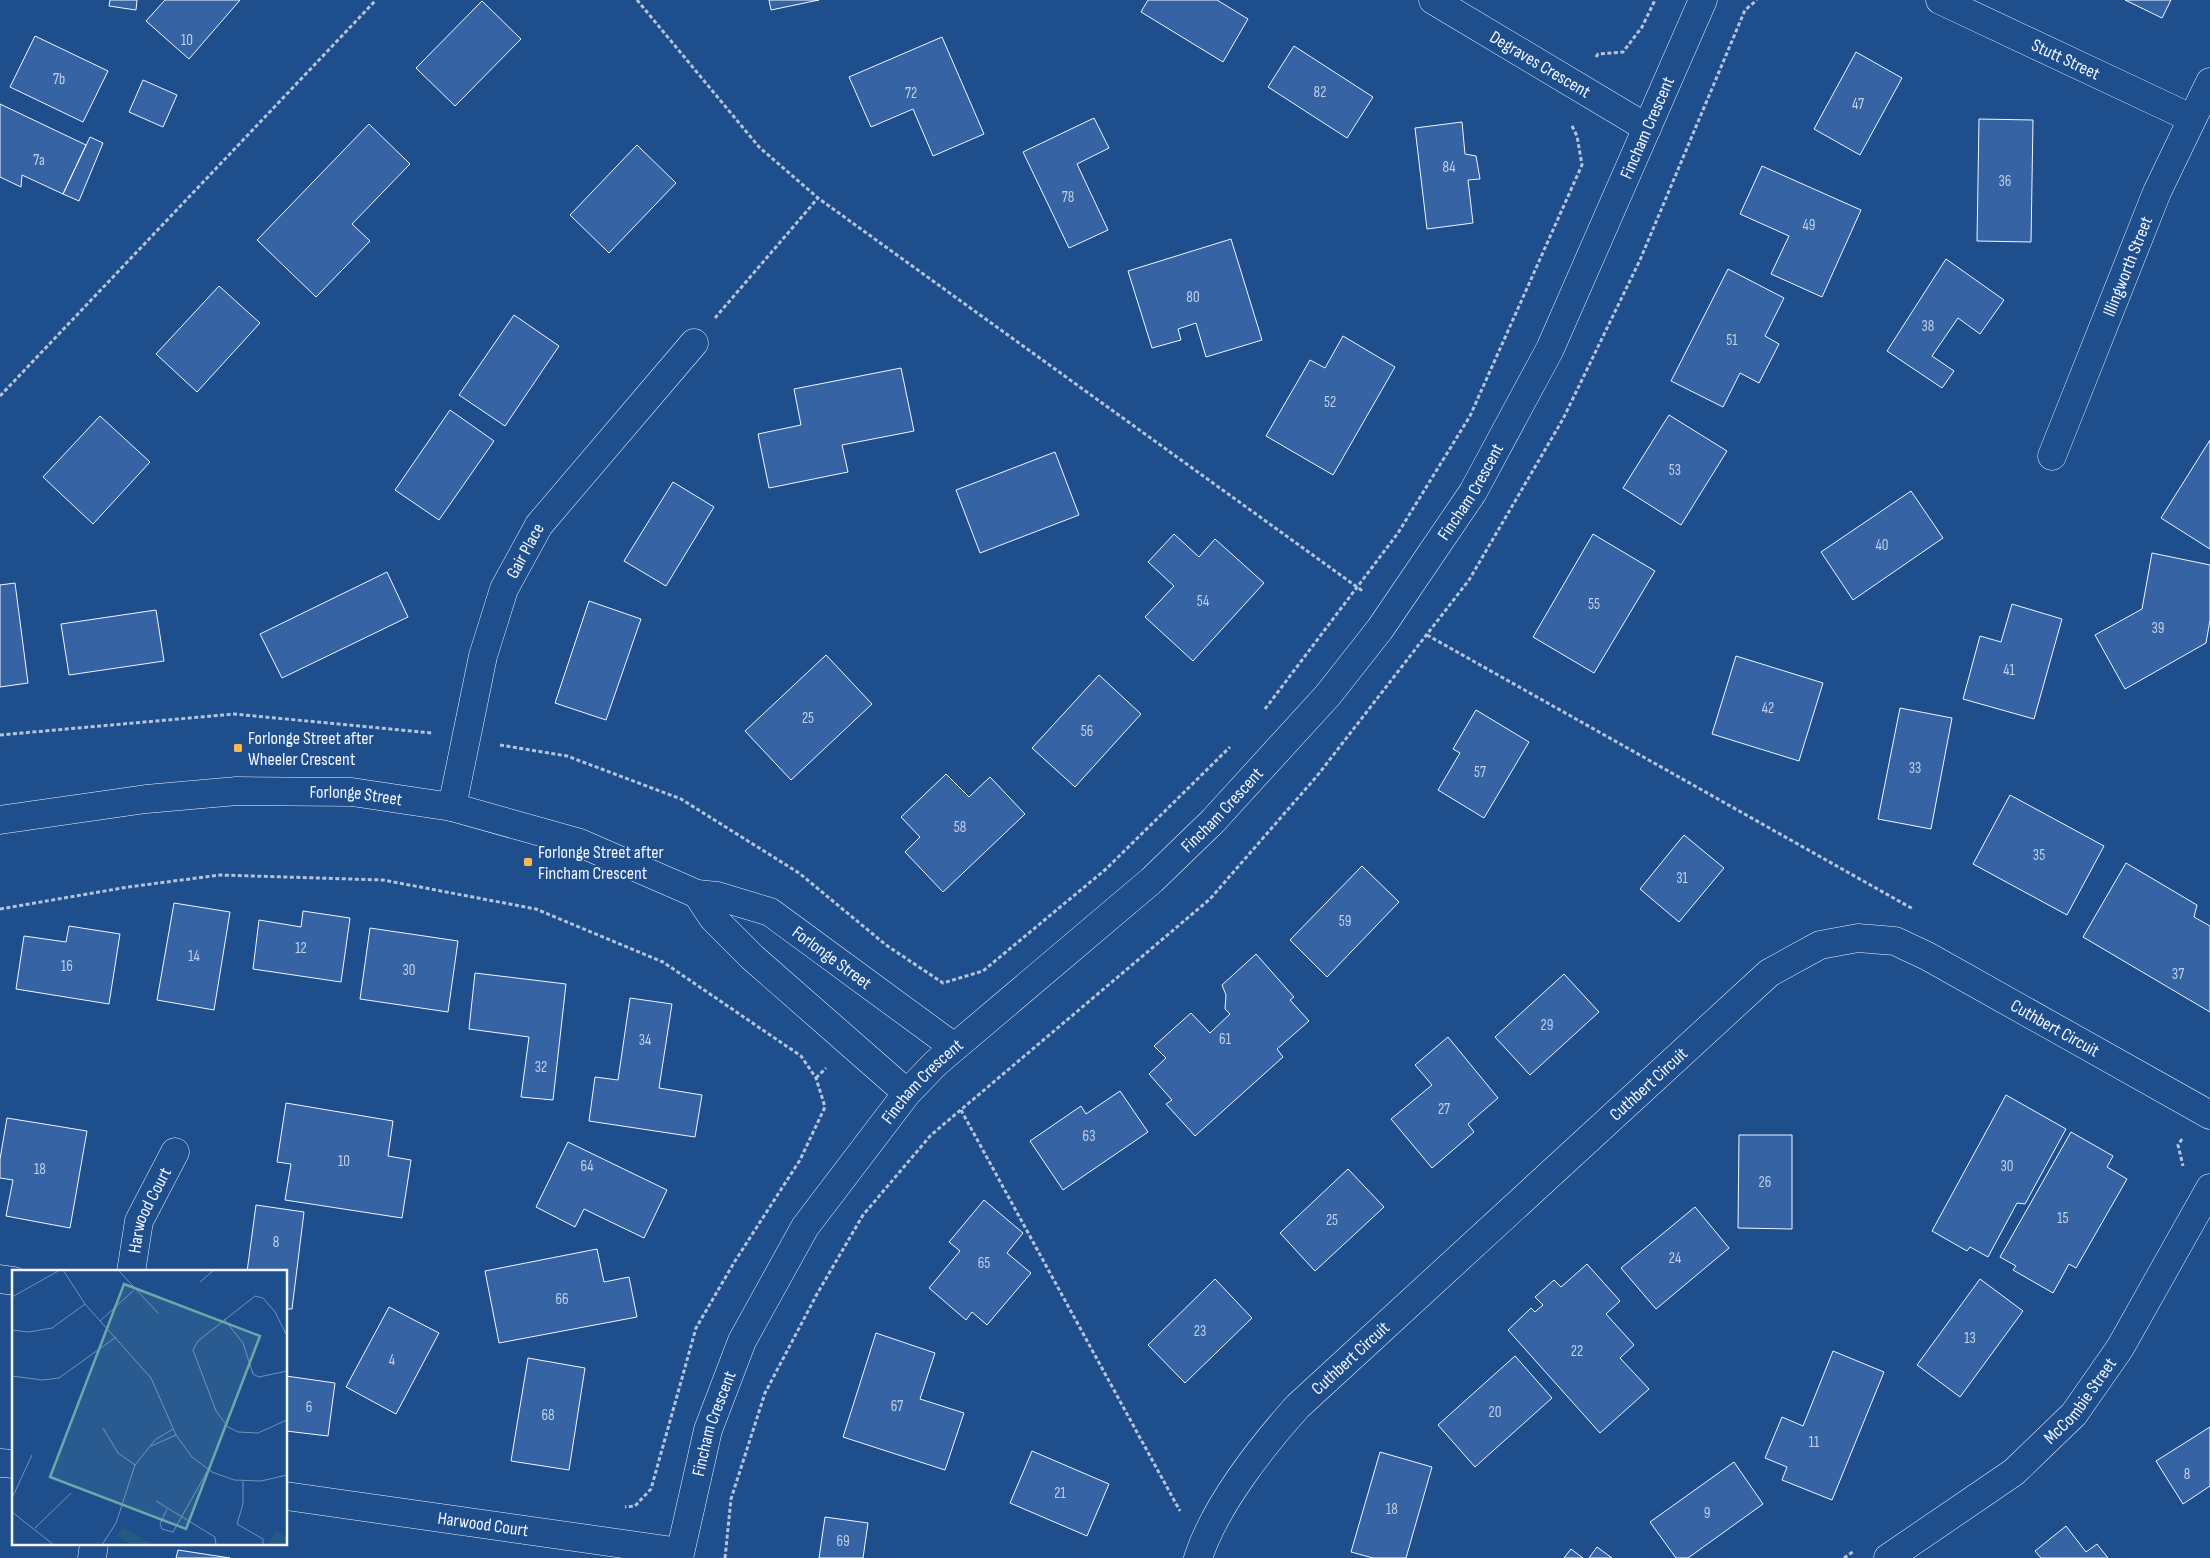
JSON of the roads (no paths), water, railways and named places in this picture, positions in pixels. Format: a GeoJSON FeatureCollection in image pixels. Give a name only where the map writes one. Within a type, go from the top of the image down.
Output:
{"type":"FeatureCollection","features":[{"type":"Feature","properties":{"kind":"street","name":"Degraves Crescent"},"geometry":{"type":"LineString","coordinates":[[1434,0],[1647,128]]}},
{"type":"Feature","properties":{"kind":"street","name":"Fincham Crescent"},"geometry":{"type":"LineString","coordinates":[[680,1555],[708,1430],[742,1341],[804,1227],[907,1093],[954,1047],[1152,880],[1213,821],[1328,695],[1392,610],[1473,492],[1550,349],[1703,0]]}},
{"type":"Feature","properties":{"kind":"street","name":"Stutt Street"},"geometry":{"type":"LineString","coordinates":[[1940,0],[2191,118]]}},
{"type":"Feature","properties":{"kind":"street","name":"Illingworth Street"},"geometry":{"type":"LineString","coordinates":[[2052,456],[2157,192],[2210,82]]}},
{"type":"Feature","properties":{"kind":"street","name":"Gair Place"},"geometry":{"type":"LineString","coordinates":[[452,807],[483,656],[504,589],[539,525],[694,343]]}},
{"type":"Feature","properties":{"kind":"street","name":"Forlonge Street"},"geometry":{"type":"LineString","coordinates":[[0,820],[146,799],[250,790],[352,792],[452,807],[580,843],[697,894],[717,896],[770,912],[954,1047]]}},
{"type":"Feature","properties":{"kind":"street"},"geometry":{"type":"LineString","coordinates":[[697,894],[712,918],[752,957],[907,1093]]}},
{"type":"Feature","properties":{"kind":"street","name":"Cuthbert Circuit"},"geometry":{"type":"LineString","coordinates":[[1199,1554],[1220,1511],[1268,1440],[1298,1406],[1769,974],[1820,945],[1858,938],[1895,941],[1927,956],[2210,1115]]}},
{"type":"Feature","properties":{"kind":"street","name":"Harwood Court"},"geometry":{"type":"LineString","coordinates":[[132,1270],[139,1221],[175,1152]]}},
{"type":"Feature","properties":{"kind":"street","name":"McCombie Street"},"geometry":{"type":"LineString","coordinates":[[1888,1558],[2014,1472],[2074,1414],[2120,1348],[2210,1188]]}},
{"type":"Feature","properties":{"kind":"street","name":"Harwood Court"},"geometry":{"type":"LineString","coordinates":[[288,1496],[680,1555]]}},
{"type":"Feature","properties":{"kind":"place","name":"Forlonge Street after Wheeler Crescent"},"geometry":{"type":"Point","coordinates":[238,748]}},
{"type":"Feature","properties":{"kind":"place","name":"Forlonge Street after Fincham Crescent"},"geometry":{"type":"Point","coordinates":[528,862]}}]}
